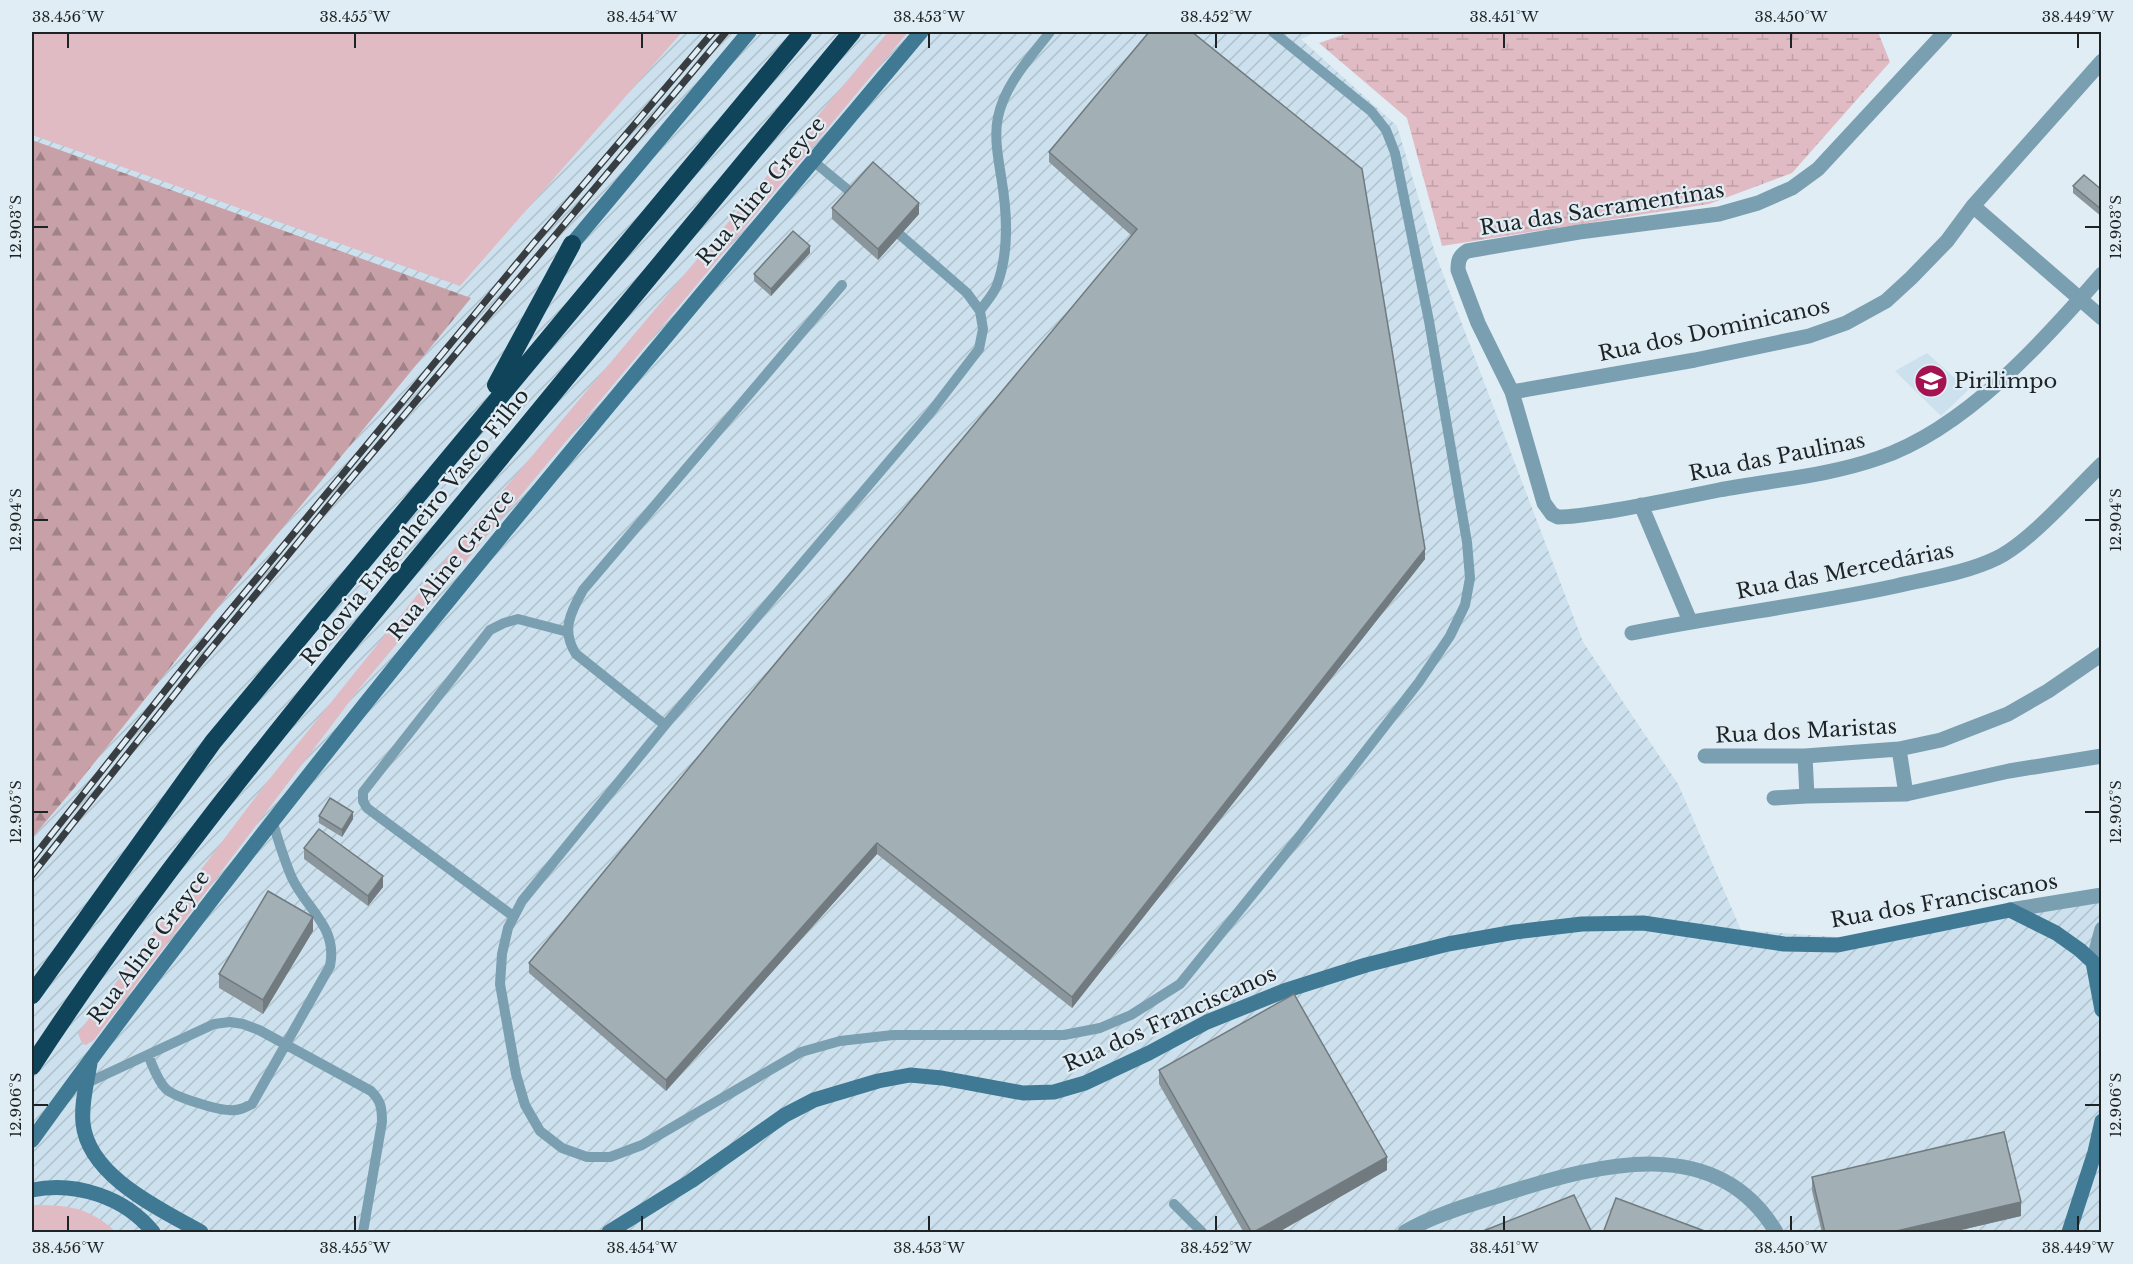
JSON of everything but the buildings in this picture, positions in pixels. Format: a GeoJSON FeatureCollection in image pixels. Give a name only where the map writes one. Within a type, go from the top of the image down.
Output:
{"type":"FeatureCollection","features":[{"type":"Feature","properties":{"kind":"highway","name":"Rodovia Engenheiro Vasco Filho"},"geometry":{"type":"LineString","coordinates":[[32,994],[213,742],[803,32]]}},
{"type":"Feature","properties":{"kind":"highway","name":"Rodovia Engenheiro Vasco Filho"},"geometry":{"type":"LineString","coordinates":[[32,1066],[74,1000],[167,872],[286,720],[852,32]]}},
{"type":"Feature","properties":{"kind":"highway"},"geometry":{"type":"LineString","coordinates":[[467,434],[512,358],[572,244]]}},
{"type":"Feature","properties":{"kind":"main road"},"geometry":{"type":"LineString","coordinates":[[572,244],[749,32]]}},
{"type":"Feature","properties":{"kind":"main road","name":"Rua Aline Greyce"},"geometry":{"type":"LineString","coordinates":[[32,1140],[272,820],[454,593],[921,32]]}},
{"type":"Feature","properties":{"kind":"main road"},"geometry":{"type":"LineString","coordinates":[[2010,910],[2056,933],[2093,962],[2102,1010]]}},
{"type":"Feature","properties":{"kind":"main road","name":"Rua dos Franciscanos"},"geometry":{"type":"LineString","coordinates":[[609,1233],[691,1181],[785,1115],[814,1100],[878,1081],[910,1076],[942,1078],[1023,1093],[1054,1092],[1085,1083],[1207,1022],[1284,991],[1366,965],[1448,944],[1515,932],[1582,924],[1643,923],[1784,944],[1838,945],[2010,910]]}},
{"type":"Feature","properties":{"kind":"main road"},"geometry":{"type":"LineString","coordinates":[[91,1059],[83,1125],[88,1144],[102,1166],[134,1191],[201,1233]]}},
{"type":"Feature","properties":{"kind":"main road"},"geometry":{"type":"LineString","coordinates":[[2069,1233],[2095,1152],[2102,1121]]}},
{"type":"Feature","properties":{"kind":"main road"},"geometry":{"type":"LineString","coordinates":[[32,1190],[63,1187],[91,1192],[132,1212],[153,1233]]}},
{"type":"Feature","properties":{"kind":"street","name":"Rua das Sacramentinas"},"geometry":{"type":"LineString","coordinates":[[1544,503],[1512,392],[1478,323],[1458,270],[1459,259],[1463,253],[1578,232],[1719,214],[1758,203],[1792,188],[1818,169],[1945,32]]}},
{"type":"Feature","properties":{"kind":"street","name":"Rua dos Dominicanos"},"geometry":{"type":"LineString","coordinates":[[1512,392],[1695,360],[1809,336],[1846,323],[1886,301],[1947,241],[1973,206],[2102,61]]}},
{"type":"Feature","properties":{"kind":"street"},"geometry":{"type":"LineString","coordinates":[[1973,206],[2102,318]]}},
{"type":"Feature","properties":{"kind":"street","name":"Rua das Paulinas"},"geometry":{"type":"LineString","coordinates":[[1544,503],[1558,518],[1573,517],[1832,470],[1879,458],[1914,444],[1943,427],[2026,355],[2102,274]]}},
{"type":"Feature","properties":{"kind":"street","name":"Rua das Mercedárias"},"geometry":{"type":"LineString","coordinates":[[1632,633],[1690,621],[1861,594],[1948,574],[1998,557],[2027,536],[2102,464]]}},
{"type":"Feature","properties":{"kind":"street"},"geometry":{"type":"LineString","coordinates":[[1641,506],[1690,621]]}},
{"type":"Feature","properties":{"kind":"street","name":"Rua dos Maristas"},"geometry":{"type":"LineString","coordinates":[[1705,756],[1805,756],[1899,749],[1941,740],[2008,714],[2048,691],[2102,654]]}},
{"type":"Feature","properties":{"kind":"street"},"geometry":{"type":"LineString","coordinates":[[1899,749],[1906,794]]}},
{"type":"Feature","properties":{"kind":"street"},"geometry":{"type":"LineString","coordinates":[[1805,756],[1807,796]]}},
{"type":"Feature","properties":{"kind":"street"},"geometry":{"type":"LineString","coordinates":[[1774,798],[1906,794],[2009,771],[2102,756]]}},
{"type":"Feature","properties":{"kind":"street","name":"Rua dos Franciscanos"},"geometry":{"type":"LineString","coordinates":[[2010,910],[2102,895]]}},
{"type":"Feature","properties":{"kind":"street"},"geometry":{"type":"LineString","coordinates":[[2093,962],[2102,929]]}},
{"type":"Feature","properties":{"kind":"street"},"geometry":{"type":"LineString","coordinates":[[1405,1233],[1415,1226],[1479,1202],[1565,1175],[1627,1164],[1657,1164],[1694,1169],[1725,1180],[1752,1199],[1776,1233]]}},
{"type":"Feature","properties":{"kind":"lane"},"geometry":{"type":"LineString","coordinates":[[980,311],[997,286],[1005,256],[1006,219],[996,136],[1002,102],[1015,78],[1050,32]]}},
{"type":"Feature","properties":{"kind":"lane"},"geometry":{"type":"LineString","coordinates":[[881,219],[967,293],[980,311],[983,329],[979,349],[930,413],[665,725],[522,901],[513,916],[501,954],[500,984],[516,1074],[525,1105],[540,1131],[562,1148],[587,1157],[610,1157],[642,1144],[801,1052],[840,1041],[893,1035],[1064,1035],[1100,1028],[1131,1016],[1180,984],[1419,682],[1450,636],[1465,605],[1470,578],[1467,542],[1430,321],[1395,153],[1386,130],[1371,111],[1273,32]]}},
{"type":"Feature","properties":{"kind":"lane"},"geometry":{"type":"LineString","coordinates":[[813,160],[864,204]]}},
{"type":"Feature","properties":{"kind":"lane"},"geometry":{"type":"LineString","coordinates":[[665,725],[576,654],[568,632],[571,611],[582,590],[842,285]]}},
{"type":"Feature","properties":{"kind":"lane"},"geometry":{"type":"LineString","coordinates":[[513,916],[367,808],[363,801],[363,792],[490,630],[504,622],[518,619],[568,632]]}},
{"type":"Feature","properties":{"kind":"lane"},"geometry":{"type":"LineString","coordinates":[[148,1055],[159,1080],[176,1096],[228,1110],[241,1109],[252,1104],[330,966],[332,955],[328,932],[301,895],[291,875],[272,820]]}},
{"type":"Feature","properties":{"kind":"lane"},"geometry":{"type":"LineString","coordinates":[[87,1083],[214,1024],[230,1022],[243,1024],[287,1044],[371,1091],[382,1108],[382,1122],[363,1233]]}},
{"type":"Feature","properties":{"kind":"lane"},"geometry":{"type":"LineString","coordinates":[[1174,1204],[1202,1233]]}},
{"type":"Feature","properties":{"kind":"shaded area"},"geometry":{"type":"Polygon","coordinates":[[[32,32],[1317,32],[1301,39],[1397,126],[1435,253],[1583,642],[1678,784],[1741,930],[1838,937],[2101,899],[2101,1232],[32,1232],[32,32]]]}},
{"type":"Feature","properties":{"kind":"shaded area","name":"Pirilimpo"},"geometry":{"type":"Polygon","coordinates":[[[1927,353],[1968,390],[1941,416],[1895,371],[1927,353]]]}},
{"type":"Feature","properties":{"kind":"green space"},"geometry":{"type":"Polygon","coordinates":[[[32,32],[682,32],[460,286],[32,135],[32,32]]]}},
{"type":"Feature","properties":{"kind":"green space"},"geometry":{"type":"Polygon","coordinates":[[[888,32],[908,32],[359,689],[94,1040],[86,1045],[82,1044],[78,1033],[267,782],[458,544],[888,32]]]}},
{"type":"Feature","properties":{"kind":"green space"},"geometry":{"type":"Polygon","coordinates":[[[1351,32],[1878,32],[1890,62],[1792,173],[1709,204],[1442,246],[1407,118],[1319,43],[1351,32]]]}},
{"type":"Feature","properties":{"kind":"green space"},"geometry":{"type":"Polygon","coordinates":[[[32,140],[471,298],[32,838],[32,140]]]}},
{"type":"Feature","properties":{"kind":"green space"},"geometry":{"type":"Polygon","coordinates":[[[32,1206],[69,1207],[88,1213],[116,1232],[32,1232],[32,1206]]]}},
{"type":"Feature","properties":{"kind":"railway"},"geometry":{"type":"LineString","coordinates":[[32,859],[194,654],[532,245],[713,32]]}},
{"type":"Feature","properties":{"kind":"railway"},"geometry":{"type":"LineString","coordinates":[[32,875],[201,661],[338,494],[726,32]]}},
{"type":"Feature","properties":{"kind":"place","name":"Pirilimpo"},"geometry":{"type":"Point","coordinates":[1931,381]}}]}
